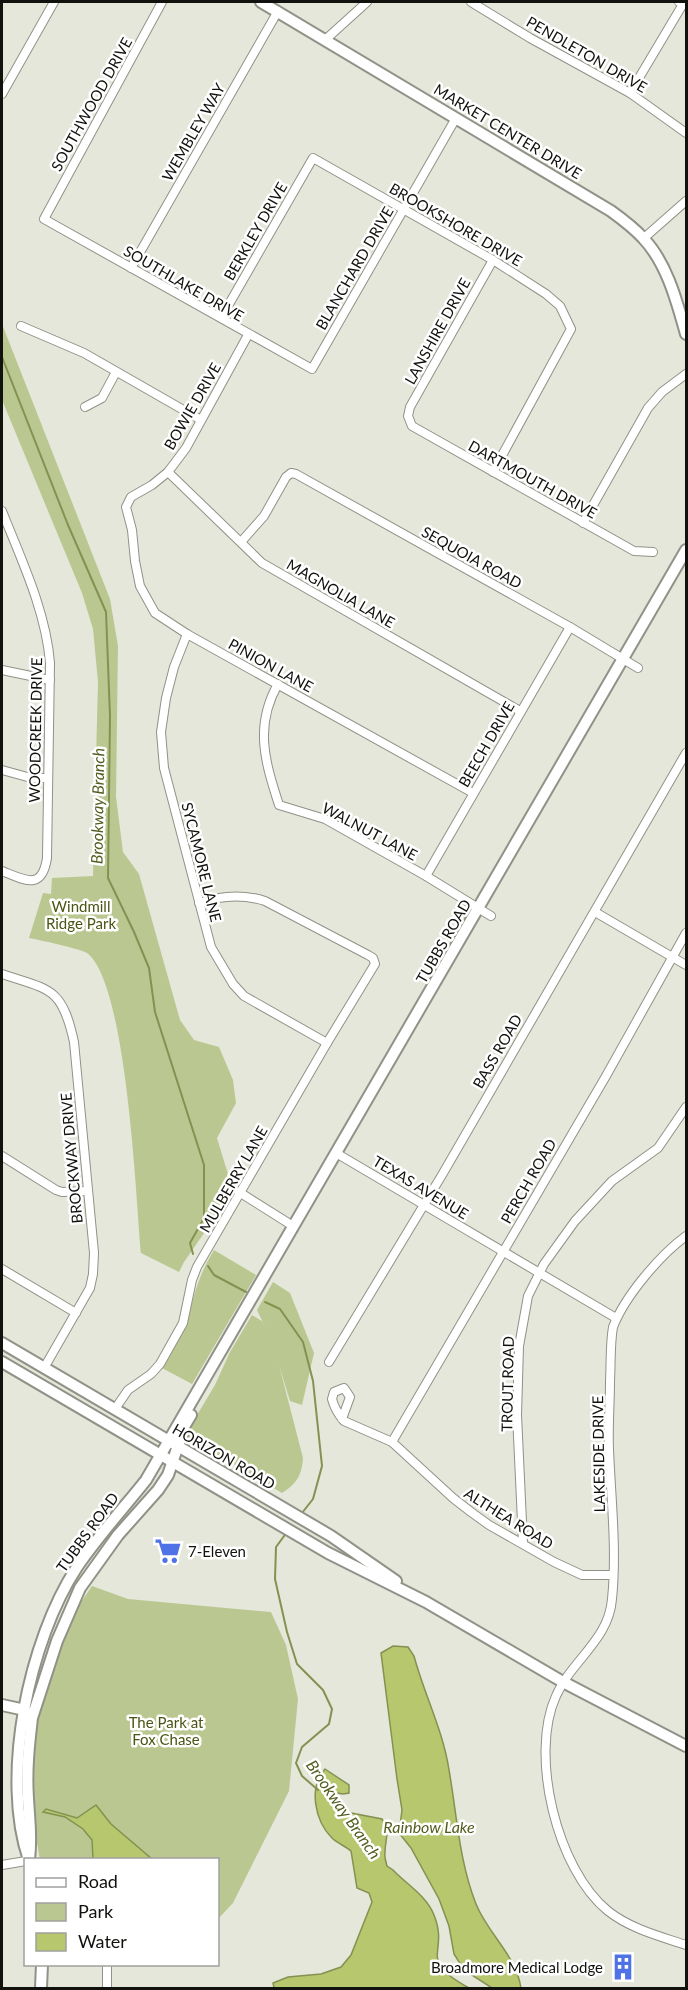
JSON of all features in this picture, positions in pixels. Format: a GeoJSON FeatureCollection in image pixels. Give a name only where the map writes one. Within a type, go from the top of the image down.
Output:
{"type":"FeatureCollection","features":[{"type":"Feature","properties":{"kind":"street"},"geometry":{"type":"LineString","coordinates":[[2,94],[54,2]]}},
{"type":"Feature","properties":{"kind":"street","name":"SOUTHWOOD DRIVE"},"geometry":{"type":"LineString","coordinates":[[44,219],[162,2]]}},
{"type":"Feature","properties":{"kind":"street","name":"MARKET CENTER DRIVE"},"geometry":{"type":"LineString","coordinates":[[261,2],[278,10],[611,211],[644,238],[662,266],[676,298],[687,334]]}},
{"type":"Feature","properties":{"kind":"street"},"geometry":{"type":"LineString","coordinates":[[325,40],[368,2]]}},
{"type":"Feature","properties":{"kind":"street","name":"PENDLETON DRIVE"},"geometry":{"type":"LineString","coordinates":[[471,2],[530,38],[630,93],[687,133]]}},
{"type":"Feature","properties":{"kind":"street"},"geometry":{"type":"LineString","coordinates":[[630,93],[681,3]]}},
{"type":"Feature","properties":{"kind":"street","name":"WEMBLEY WAY"},"geometry":{"type":"LineString","coordinates":[[131,268],[278,10]]}},
{"type":"Feature","properties":{"kind":"street","name":"BLANCHARD DRIVE"},"geometry":{"type":"LineString","coordinates":[[312,369],[456,118]]}},
{"type":"Feature","properties":{"kind":"street","name":"BROOKSHORE DRIVE"},"geometry":{"type":"LineString","coordinates":[[313,158],[493,260],[546,294],[560,306],[571,329],[493,472]]}},
{"type":"Feature","properties":{"kind":"street","name":"BERKLEY DRIVE"},"geometry":{"type":"LineString","coordinates":[[221,318],[313,158]]}},
{"type":"Feature","properties":{"kind":"street"},"geometry":{"type":"LineString","coordinates":[[644,238],[687,201]]}},
{"type":"Feature","properties":{"kind":"street","name":"SOUTHLAKE DRIVE"},"geometry":{"type":"LineString","coordinates":[[44,219],[312,369]]}},
{"type":"Feature","properties":{"kind":"street","name":"LANSHIRE DRIVE"},"geometry":{"type":"LineString","coordinates":[[408,416],[410,407],[493,260]]}},
{"type":"Feature","properties":{"kind":"street"},"geometry":{"type":"LineString","coordinates":[[21,326],[84,353],[201,420]]}},
{"type":"Feature","properties":{"kind":"street","name":"BOWIE DRIVE"},"geometry":{"type":"LineString","coordinates":[[126,507],[131,497],[153,485],[168,472],[186,448],[248,335]]}},
{"type":"Feature","properties":{"kind":"street"},"geometry":{"type":"LineString","coordinates":[[86,407],[102,398],[116,372]]}},
{"type":"Feature","properties":{"kind":"street"},"geometry":{"type":"LineString","coordinates":[[583,523],[648,408],[662,392],[687,374]]}},
{"type":"Feature","properties":{"kind":"street","name":"DARTMOUTH DRIVE"},"geometry":{"type":"LineString","coordinates":[[408,416],[412,426],[583,523],[634,551],[653,552]]}},
{"type":"Feature","properties":{"kind":"street","name":"MAGNOLIA LANE"},"geometry":{"type":"LineString","coordinates":[[168,472],[262,563],[520,711]]}},
{"type":"Feature","properties":{"kind":"street","name":"SEQUOIA ROAD"},"geometry":{"type":"LineString","coordinates":[[241,542],[264,516],[286,477],[291,473],[297,474],[570,627],[638,668]]}},
{"type":"Feature","properties":{"kind":"street","name":"PINION LANE"},"geometry":{"type":"LineString","coordinates":[[126,507],[132,530],[140,586],[155,612],[187,634],[473,794]]}},
{"type":"Feature","properties":{"kind":"street","name":"WOODCREEK DRIVE"},"geometry":{"type":"LineString","coordinates":[[2,511],[42,621],[49,648],[50,680],[45,870],[36,880],[17,877],[2,871]]}},
{"type":"Feature","properties":{"kind":"street","name":"TUBBS ROAD"},"geometry":{"type":"LineString","coordinates":[[27,1858],[18,1836],[13,1792],[14,1746],[20,1709],[44,1631],[59,1599],[77,1567],[105,1528],[146,1480],[687,550]]}},
{"type":"Feature","properties":{"kind":"street","name":"BEECH DRIVE"},"geometry":{"type":"LineString","coordinates":[[426,876],[570,627]]}},
{"type":"Feature","properties":{"kind":"street","name":"SYCAMORE LANE"},"geometry":{"type":"LineString","coordinates":[[187,634],[174,667],[161,732],[164,768],[211,947],[237,990],[244,996],[327,1043]]}},
{"type":"Feature","properties":{"kind":"street"},"geometry":{"type":"LineString","coordinates":[[2,670],[50,680]]}},
{"type":"Feature","properties":{"kind":"street","name":"WALNUT LANE"},"geometry":{"type":"LineString","coordinates":[[278,684],[269,699],[263,730],[267,767],[279,805],[325,819],[491,916]]}},
{"type":"Feature","properties":{"kind":"street","name":"BASS ROAD"},"geometry":{"type":"LineString","coordinates":[[329,1362],[424,1205],[687,753]]}},
{"type":"Feature","properties":{"kind":"street"},"geometry":{"type":"LineString","coordinates":[[2,770],[31,778],[48,778]]}},
{"type":"Feature","properties":{"kind":"street","name":"MULBERRY LANE"},"geometry":{"type":"LineString","coordinates":[[115,1409],[128,1390],[151,1374],[160,1364],[183,1323],[194,1273],[239,1192],[375,964],[373,958],[286,911],[250,896],[217,898],[199,903]]}},
{"type":"Feature","properties":{"kind":"street"},"geometry":{"type":"LineString","coordinates":[[595,912],[687,965]]}},
{"type":"Feature","properties":{"kind":"street","name":"PERCH ROAD"},"geometry":{"type":"LineString","coordinates":[[392,1442],[687,933]]}},
{"type":"Feature","properties":{"kind":"street","name":"BROCKWAY DRIVE"},"geometry":{"type":"LineString","coordinates":[[2,974],[51,992],[66,1013],[74,1042],[94,1253],[93,1274],[90,1288],[44,1368]]}},
{"type":"Feature","properties":{"kind":"street","name":"TROUT ROAD"},"geometry":{"type":"LineString","coordinates":[[523,1543],[517,1415],[519,1346],[528,1296],[539,1272],[557,1244],[593,1199],[612,1181],[658,1148],[687,1107]]}},
{"type":"Feature","properties":{"kind":"street","name":"TEXAS AVENUE"},"geometry":{"type":"LineString","coordinates":[[336,1153],[616,1318]]}},
{"type":"Feature","properties":{"kind":"street"},"geometry":{"type":"LineString","coordinates":[[2,1156],[56,1190],[62,1192],[87,1191]]}},
{"type":"Feature","properties":{"kind":"street"},"geometry":{"type":"LineString","coordinates":[[239,1192],[293,1226]]}},
{"type":"Feature","properties":{"kind":"street","name":"LAKESIDE DRIVE"},"geometry":{"type":"LineString","coordinates":[[687,1236],[675,1244],[647,1275],[616,1318],[612,1333],[609,1432],[612,1601],[607,1624],[563,1682],[555,1698],[546,1743],[551,1804],[565,1850],[584,1883],[607,1910],[641,1930],[687,1945]]}},
{"type":"Feature","properties":{"kind":"street"},"geometry":{"type":"LineString","coordinates":[[2,1269],[76,1313]]}},
{"type":"Feature","properties":{"kind":"street","name":"HORIZON ROAD"},"geometry":{"type":"LineString","coordinates":[[2,1343],[332,1536],[426,1602]]}},
{"type":"Feature","properties":{"kind":"street","name":"TUBBS ROAD"},"geometry":{"type":"LineString","coordinates":[[28,1858],[32,1835],[27,1775],[34,1713],[57,1641],[75,1598],[88,1575],[168,1475],[185,1425],[220,1361],[224,1345]]}},
{"type":"Feature","properties":{"kind":"street","name":"HORIZON ROAD"},"geometry":{"type":"LineString","coordinates":[[2,1362],[321,1550],[426,1602],[563,1682],[687,1746]]}},
{"type":"Feature","properties":{"kind":"street","name":"ALTHEA ROAD"},"geometry":{"type":"LineString","coordinates":[[342,1419],[392,1442],[453,1498],[489,1525],[554,1562],[582,1575],[613,1575]]}},
{"type":"Feature","properties":{"kind":"street"},"geometry":{"type":"LineString","coordinates":[[77,1567],[88,1575]]}},
{"type":"Feature","properties":{"kind":"street"},"geometry":{"type":"LineString","coordinates":[[2,1705],[34,1713]]}},
{"type":"Feature","properties":{"kind":"street"},"geometry":{"type":"LineString","coordinates":[[2,1865],[24,1861]]}},
{"type":"Feature","properties":{"kind":"street"},"geometry":{"type":"LineString","coordinates":[[41,1989],[42,1966]]}},
{"type":"Feature","properties":{"kind":"street"},"geometry":{"type":"LineString","coordinates":[[107,1966],[107,1989]]}},
{"type":"Feature","properties":{"kind":"green space","name":"Windmill Ridge Park"},"geometry":{"type":"Polygon","coordinates":[[[2,324],[110,599],[118,646],[116,797],[123,852],[139,874],[180,1020],[194,1040],[219,1047],[233,1080],[236,1103],[217,1138],[231,1184],[209,1226],[179,1272],[141,1253],[127,1094],[112,1005],[101,972],[87,953],[29,938],[43,893],[51,894],[52,878],[93,876],[98,682],[93,629],[82,593],[2,400],[2,324]]]}},
{"type":"Feature","properties":{"kind":"green space"},"geometry":{"type":"Polygon","coordinates":[[[214,1250],[256,1275],[192,1384],[162,1368],[183,1330],[201,1275],[214,1250]]]}},
{"type":"Feature","properties":{"kind":"green space"},"geometry":{"type":"Polygon","coordinates":[[[273,1282],[290,1293],[314,1353],[302,1405],[290,1401],[279,1365],[303,1458],[298,1478],[282,1493],[186,1436],[252,1315],[262,1321],[266,1329],[257,1310],[273,1282]]]}},
{"type":"Feature","properties":{"kind":"green space","name":"The Park at Fox Chase"},"geometry":{"type":"Polygon","coordinates":[[[92,1586],[128,1599],[271,1612],[286,1645],[298,1699],[289,1791],[233,1903],[219,1918],[219,1858],[40,1858],[30,1800],[34,1733],[57,1649],[73,1614],[92,1586]]]}},
{"type":"Feature","properties":{"kind":"water","name":"Rainbow Lake"},"geometry":{"type":"Polygon","coordinates":[[[393,1646],[408,1647],[414,1656],[446,1755],[462,1855],[470,1888],[481,1915],[514,1965],[521,1988],[492,1988],[464,1970],[454,1954],[449,1926],[439,1899],[411,1848],[399,1833],[402,1810],[381,1653],[393,1646]]]}},
{"type":"Feature","properties":{"kind":"water","name":"Rainbow Lake"},"geometry":{"type":"Polygon","coordinates":[[[325,1769],[349,1785],[349,1793],[337,1793],[341,1811],[382,1819],[387,1831],[385,1855],[387,1866],[416,1891],[431,1908],[438,1928],[438,1962],[443,1970],[469,1988],[274,1988],[273,1983],[288,1977],[321,1974],[341,1967],[351,1955],[372,1902],[369,1893],[357,1888],[351,1851],[332,1838],[321,1823],[315,1795],[325,1769]]]}},
{"type":"Feature","properties":{"kind":"water"},"geometry":{"type":"Polygon","coordinates":[[[96,1805],[111,1824],[151,1858],[93,1858],[92,1840],[83,1829],[65,1817],[43,1812],[46,1809],[77,1818],[96,1805]]]}},
{"type":"Feature","properties":{"kind":"waterway","name":"Brookway Branch"},"geometry":{"type":"LineString","coordinates":[[2,357],[68,525],[106,612],[110,716],[108,878],[149,968],[155,1012],[204,1165],[204,1218],[190,1243],[193,1254]]}},
{"type":"Feature","properties":{"kind":"waterway","name":"Brookway Branch"},"geometry":{"type":"LineString","coordinates":[[208,1266],[214,1275],[246,1292]]}},
{"type":"Feature","properties":{"kind":"waterway","name":"Brookway Branch"},"geometry":{"type":"LineString","coordinates":[[265,1302],[280,1309],[303,1342],[313,1381],[322,1466],[313,1499],[302,1513]]}},
{"type":"Feature","properties":{"kind":"waterway","name":"Brookway Branch"},"geometry":{"type":"LineString","coordinates":[[287,1532],[276,1547],[275,1579],[287,1632],[297,1664],[323,1690],[332,1709],[329,1724],[302,1747],[296,1763],[302,1776],[318,1790]]}},
{"type":"Feature","properties":{"kind":"place","name":"7-Eleven"},"geometry":{"type":"Point","coordinates":[168,1551]}},
{"type":"Feature","properties":{"kind":"place","name":"Broadmore Medical Lodge"},"geometry":{"type":"Point","coordinates":[623,1967]}}]}
